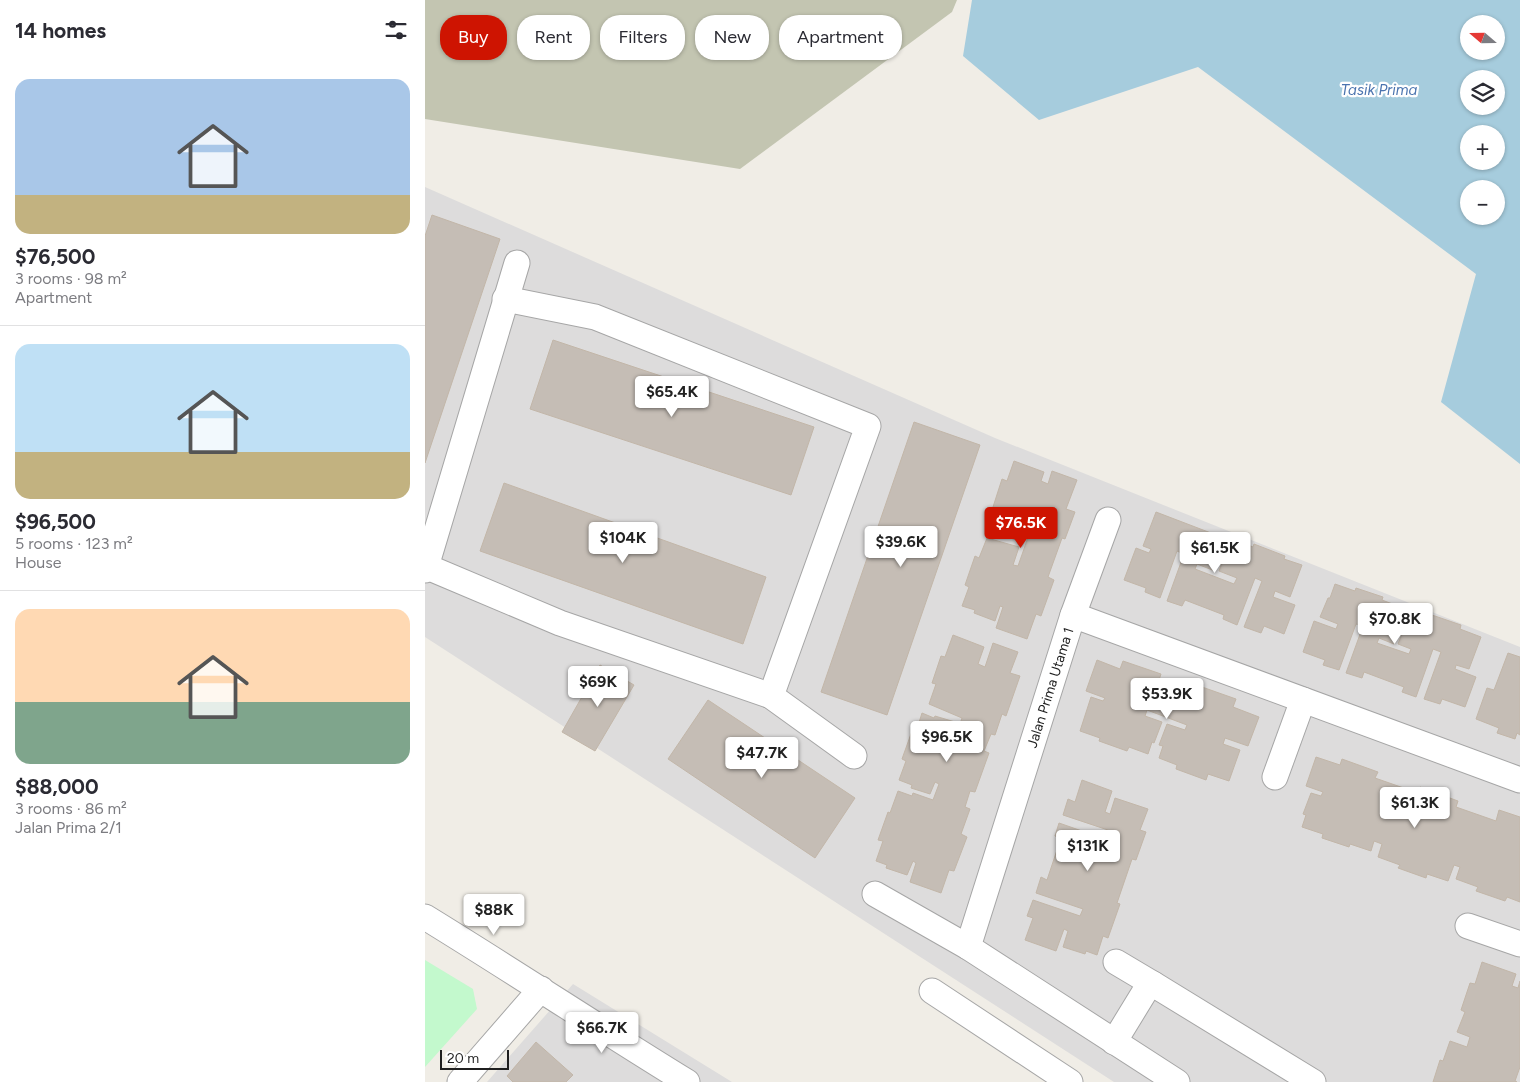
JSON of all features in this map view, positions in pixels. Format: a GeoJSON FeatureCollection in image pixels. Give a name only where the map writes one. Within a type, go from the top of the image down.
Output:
{"type":"FeatureCollection","features":[{"type":"Feature","properties":{"kind":"street"},"geometry":{"type":"LineString","coordinates":[[517,263],[425,568],[560,623],[771,696],[854,756]]}},
{"type":"Feature","properties":{"kind":"street"},"geometry":{"type":"LineString","coordinates":[[505,299],[595,317],[867,426],[771,696]]}},
{"type":"Feature","properties":{"kind":"street"},"geometry":{"type":"LineString","coordinates":[[1073,615],[1108,520]]}},
{"type":"Feature","properties":{"kind":"street","name":"Jalan Prima Utama 1"},"geometry":{"type":"LineString","coordinates":[[968,947],[1073,615],[1520,780]]}},
{"type":"Feature","properties":{"kind":"street"},"geometry":{"type":"LineString","coordinates":[[1275,778],[1303,700]]}},
{"type":"Feature","properties":{"kind":"street"},"geometry":{"type":"LineString","coordinates":[[875,894],[968,947],[1177,1082]]}},
{"type":"Feature","properties":{"kind":"street"},"geometry":{"type":"LineString","coordinates":[[425,917],[541,989],[603,1031],[687,1082]]}},
{"type":"Feature","properties":{"kind":"street"},"geometry":{"type":"LineString","coordinates":[[1468,926],[1520,944]]}},
{"type":"Feature","properties":{"kind":"street"},"geometry":{"type":"LineString","coordinates":[[1116,962],[1313,1082]]}},
{"type":"Feature","properties":{"kind":"street"},"geometry":{"type":"LineString","coordinates":[[1114,1042],[1147,988],[1153,984]]}},
{"type":"Feature","properties":{"kind":"street"},"geometry":{"type":"LineString","coordinates":[[460,1082],[541,989]]}},
{"type":"Feature","properties":{"kind":"street"},"geometry":{"type":"LineString","coordinates":[[932,992],[1070,1082]]}},
{"type":"Feature","properties":{"kind":"shaded area"},"geometry":{"type":"Polygon","coordinates":[[[425,0],[957,0],[952,12],[902,49],[902,15],[779,15],[779,60],[887,60],[740,169],[425,119],[425,0]]]}},
{"type":"Feature","properties":{"kind":"shaded area"},"geometry":{"type":"Polygon","coordinates":[[[425,187],[995,438],[1520,647],[1520,1082],[1114,1082],[425,637],[425,187]]]}},
{"type":"Feature","properties":{"kind":"shaded area"},"geometry":{"type":"Polygon","coordinates":[[[573,984],[732,1082],[487,1082],[573,984]]]}},
{"type":"Feature","properties":{"kind":"green space"},"geometry":{"type":"Polygon","coordinates":[[[425,960],[473,989],[477,1009],[425,1067],[425,960]]]}},
{"type":"Feature","properties":{"kind":"water","name":"Tasik Prima"},"geometry":{"type":"Polygon","coordinates":[[[972,0],[1520,0],[1520,464],[1441,402],[1476,274],[1198,67],[1039,120],[963,56],[972,0]]]}},
{"type":"Feature","properties":{"kind":"building"},"geometry":{"type":"Polygon","coordinates":[[[432,215],[500,239],[425,463],[425,236],[432,215]]]}},
{"type":"Feature","properties":{"kind":"building"},"geometry":{"type":"Polygon","coordinates":[[[553,340],[814,427],[791,495],[530,409],[553,340]]]}},
{"type":"Feature","properties":{"kind":"building"},"geometry":{"type":"Polygon","coordinates":[[[914,422],[980,445],[887,715],[821,692],[914,422]]]}},
{"type":"Feature","properties":{"kind":"building"},"geometry":{"type":"Polygon","coordinates":[[[1014,461],[1044,472],[1041,481],[1048,484],[1052,471],[1077,480],[1066,509],[1075,512],[1065,539],[1062,538],[1048,577],[1054,580],[1041,616],[1036,614],[1027,639],[996,628],[1003,607],[1000,606],[995,621],[974,613],[975,610],[962,606],[969,587],[965,585],[975,556],[979,558],[987,538],[1019,547],[1013,565],[1018,566],[1031,529],[1027,528],[1022,542],[989,528],[996,508],[993,507],[1002,479],[1007,481],[1014,461]]]}},
{"type":"Feature","properties":{"kind":"building"},"geometry":{"type":"Polygon","coordinates":[[[504,483],[766,577],[743,644],[480,551],[504,483]]]}},
{"type":"Feature","properties":{"kind":"building"},"geometry":{"type":"Polygon","coordinates":[[[1156,512],[1224,538],[1215,571],[1197,564],[1195,569],[1234,584],[1237,578],[1219,571],[1226,552],[1230,554],[1235,540],[1253,547],[1254,544],[1285,556],[1284,559],[1302,565],[1290,597],[1275,591],[1273,597],[1295,605],[1284,634],[1264,626],[1261,633],[1244,627],[1262,581],[1255,578],[1237,625],[1223,619],[1224,615],[1185,600],[1182,606],[1167,601],[1184,554],[1177,551],[1160,598],[1145,592],[1146,588],[1124,580],[1136,548],[1149,553],[1151,549],[1143,546],[1156,512]]]}},
{"type":"Feature","properties":{"kind":"building"},"geometry":{"type":"Polygon","coordinates":[[[1335,584],[1355,591],[1356,588],[1383,597],[1382,600],[1403,608],[1398,621],[1401,623],[1394,644],[1379,638],[1377,643],[1409,654],[1411,649],[1398,644],[1413,612],[1431,619],[1432,615],[1461,625],[1460,629],[1481,637],[1469,669],[1456,665],[1455,669],[1476,677],[1465,707],[1442,699],[1440,704],[1424,699],[1441,652],[1433,649],[1416,697],[1402,692],[1404,687],[1364,672],[1362,678],[1346,673],[1363,626],[1356,624],[1339,670],[1323,665],[1325,660],[1303,652],[1314,621],[1336,629],[1338,624],[1320,617],[1335,584]]]}},
{"type":"Feature","properties":{"kind":"building"},"geometry":{"type":"Polygon","coordinates":[[[953,635],[984,647],[978,664],[985,667],[993,643],[1018,652],[1010,673],[1020,676],[1006,716],[1002,714],[995,735],[991,734],[984,751],[989,753],[975,792],[970,791],[965,807],[970,809],[961,834],[967,837],[954,871],[949,870],[941,893],[910,882],[916,863],[913,861],[907,875],[886,868],[887,865],[876,861],[883,841],[878,840],[898,791],[912,796],[913,793],[933,800],[939,784],[935,782],[930,794],[911,788],[912,785],[899,780],[906,761],[902,759],[912,731],[916,732],[922,713],[934,718],[935,716],[955,722],[951,733],[956,735],[962,718],[929,704],[936,684],[932,683],[941,656],[945,657],[953,635]]]}},
{"type":"Feature","properties":{"kind":"building"},"geometry":{"type":"Polygon","coordinates":[[[1508,653],[1520,657],[1520,735],[1517,733],[1515,739],[1497,733],[1499,728],[1476,719],[1487,688],[1494,690],[1508,653]]]}},
{"type":"Feature","properties":{"kind":"building"},"geometry":{"type":"Polygon","coordinates":[[[1097,660],[1120,669],[1123,661],[1161,674],[1159,680],[1199,695],[1202,687],[1236,699],[1233,707],[1259,717],[1248,746],[1225,738],[1223,744],[1240,750],[1229,781],[1208,774],[1206,780],[1176,769],[1177,765],[1159,758],[1163,746],[1159,745],[1167,724],[1185,730],[1187,725],[1147,710],[1145,716],[1162,722],[1148,754],[1129,747],[1127,751],[1099,741],[1100,738],[1080,731],[1091,697],[1103,701],[1105,698],[1086,691],[1097,660]]]}},
{"type":"Feature","properties":{"kind":"building"},"geometry":{"type":"Polygon","coordinates":[[[600,665],[634,685],[595,751],[562,732],[600,665]]]}},
{"type":"Feature","properties":{"kind":"building"},"geometry":{"type":"Polygon","coordinates":[[[708,700],[855,798],[815,858],[668,759],[708,700]]]}},
{"type":"Feature","properties":{"kind":"building"},"geometry":{"type":"Polygon","coordinates":[[[1316,757],[1340,765],[1342,759],[1378,772],[1375,778],[1418,793],[1420,787],[1458,801],[1456,807],[1496,821],[1499,810],[1520,817],[1520,902],[1507,897],[1505,901],[1476,891],[1478,887],[1456,879],[1460,867],[1454,865],[1448,881],[1427,874],[1426,878],[1398,868],[1400,865],[1378,857],[1382,844],[1374,841],[1371,851],[1350,844],[1349,847],[1322,838],[1323,834],[1302,827],[1306,815],[1303,814],[1311,793],[1321,796],[1323,792],[1306,786],[1316,757]]]}},
{"type":"Feature","properties":{"kind":"building"},"geometry":{"type":"Polygon","coordinates":[[[1082,780],[1112,791],[1105,812],[1110,814],[1115,798],[1148,809],[1140,830],[1146,832],[1136,860],[1132,859],[1117,903],[1120,904],[1108,938],[1103,936],[1097,955],[1086,951],[1085,954],[1063,947],[1068,931],[1064,929],[1056,951],[1025,940],[1033,918],[1027,916],[1033,900],[1080,916],[1083,909],[1036,893],[1041,877],[1047,880],[1061,838],[1055,836],[1059,823],[1105,839],[1108,830],[1063,815],[1068,799],[1075,802],[1082,780]]]}},
{"type":"Feature","properties":{"kind":"building"},"geometry":{"type":"Polygon","coordinates":[[[1482,962],[1516,974],[1512,986],[1518,988],[1520,981],[1520,1067],[1515,1081],[1517,1082],[1433,1082],[1440,1060],[1443,1061],[1450,1041],[1467,1047],[1470,1037],[1457,1032],[1465,1012],[1461,1010],[1470,983],[1475,984],[1482,962]]]}},
{"type":"Feature","properties":{"kind":"building"},"geometry":{"type":"Polygon","coordinates":[[[536,1042],[573,1075],[566,1082],[513,1082],[507,1076],[536,1042]]]}}]}
